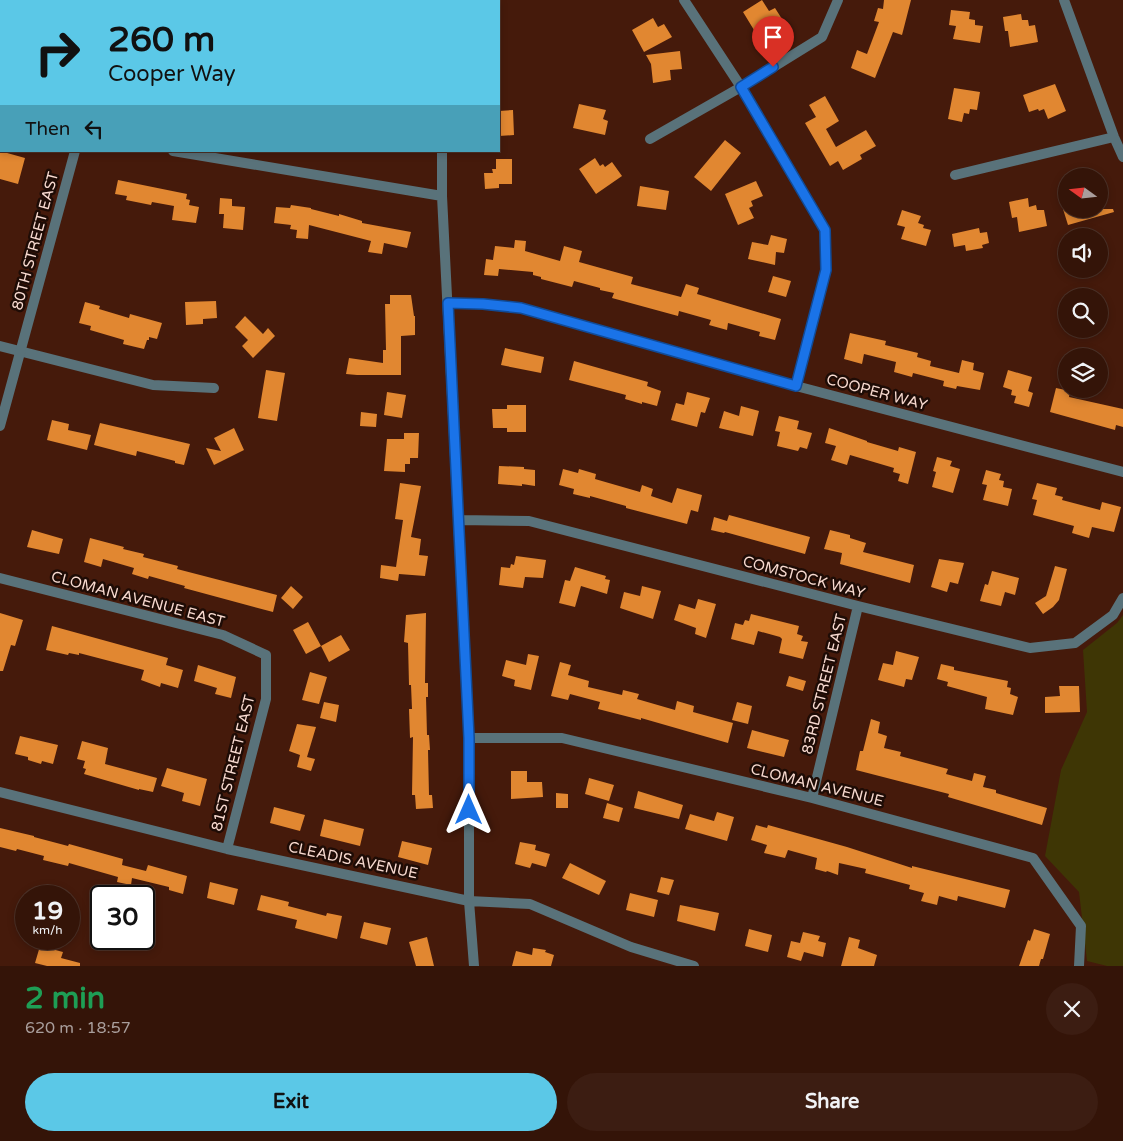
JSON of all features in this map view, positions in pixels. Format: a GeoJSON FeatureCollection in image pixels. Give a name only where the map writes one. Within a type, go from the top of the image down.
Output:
{"type":"FeatureCollection","features":[{"type":"Feature","properties":{"kind":"street"},"geometry":{"type":"LineString","coordinates":[[684,0],[741,87],[825,230],[826,270],[796,386]]}},
{"type":"Feature","properties":{"kind":"street"},"geometry":{"type":"LineString","coordinates":[[650,139],[741,87],[822,36],[838,0]]}},
{"type":"Feature","properties":{"kind":"street"},"geometry":{"type":"LineString","coordinates":[[1064,0],[1123,157]]}},
{"type":"Feature","properties":{"kind":"street"},"geometry":{"type":"LineString","coordinates":[[955,174],[1114,137]]}},
{"type":"Feature","properties":{"kind":"street","name":"80TH STREET EAST"},"geometry":{"type":"LineString","coordinates":[[0,426],[75,152]]}},
{"type":"Feature","properties":{"kind":"street"},"geometry":{"type":"LineString","coordinates":[[179,152],[442,196]]}},
{"type":"Feature","properties":{"kind":"street"},"geometry":{"type":"LineString","coordinates":[[442,152],[442,196],[469,738],[469,900],[474,966]]}},
{"type":"Feature","properties":{"kind":"street","name":"COOPER WAY"},"geometry":{"type":"LineString","coordinates":[[448,303],[521,308],[796,386],[1123,472]]}},
{"type":"Feature","properties":{"kind":"street"},"geometry":{"type":"LineString","coordinates":[[0,346],[153,384],[214,388]]}},
{"type":"Feature","properties":{"kind":"street","name":"COMSTOCK WAY"},"geometry":{"type":"LineString","coordinates":[[459,520],[529,521],[858,606],[1030,648],[1075,644],[1113,615],[1123,598]]}},
{"type":"Feature","properties":{"kind":"street","name":"CLOMAN AVENUE EAST"},"geometry":{"type":"LineString","coordinates":[[0,578],[223,635],[266,655]]}},
{"type":"Feature","properties":{"kind":"street","name":"83RD STREET EAST"},"geometry":{"type":"LineString","coordinates":[[812,798],[858,606]]}},
{"type":"Feature","properties":{"kind":"street","name":"81ST STREET EAST"},"geometry":{"type":"LineString","coordinates":[[227,849],[266,699],[266,655]]}},
{"type":"Feature","properties":{"kind":"street","name":"CLOMAN AVENUE"},"geometry":{"type":"LineString","coordinates":[[469,738],[562,738],[812,798],[1033,858],[1081,926],[1079,966]]}},
{"type":"Feature","properties":{"kind":"street","name":"CLEADIS AVENUE"},"geometry":{"type":"LineString","coordinates":[[0,792],[227,849],[469,900],[530,904],[631,947],[694,966]]}},
{"type":"Feature","properties":{"kind":"shaded area"},"geometry":{"type":"Polygon","coordinates":[[[1123,615],[1123,966],[1107,966],[1087,961],[1079,892],[1045,856],[1061,770],[1087,712],[1083,650],[1117,623],[1123,615]]]}},
{"type":"Feature","properties":{"kind":"building"},"geometry":{"type":"Polygon","coordinates":[[[762,0],[769,11],[775,8],[782,19],[775,23],[777,26],[766,32],[763,26],[754,30],[743,12],[762,0]]]}},
{"type":"Feature","properties":{"kind":"building"},"geometry":{"type":"Polygon","coordinates":[[[884,0],[911,0],[902,35],[893,32],[875,78],[851,68],[857,50],[867,54],[879,22],[874,21],[878,8],[883,9],[884,0]]]}},
{"type":"Feature","properties":{"kind":"building"},"geometry":{"type":"Polygon","coordinates":[[[951,10],[970,12],[969,19],[975,20],[975,25],[983,26],[980,43],[953,39],[956,26],[949,25],[951,10]]]}},
{"type":"Feature","properties":{"kind":"building"},"geometry":{"type":"Polygon","coordinates":[[[1021,14],[1022,20],[1028,20],[1029,26],[1035,25],[1038,42],[1010,47],[1008,31],[1005,31],[1003,17],[1021,14]]]}},
{"type":"Feature","properties":{"kind":"building"},"geometry":{"type":"Polygon","coordinates":[[[653,18],[658,27],[664,24],[672,37],[644,52],[632,30],[653,18]]]}},
{"type":"Feature","properties":{"kind":"building"},"geometry":{"type":"Polygon","coordinates":[[[680,51],[682,69],[670,70],[671,80],[653,83],[651,64],[646,55],[680,51]]]}},
{"type":"Feature","properties":{"kind":"building"},"geometry":{"type":"Polygon","coordinates":[[[1055,84],[1066,111],[1048,119],[1044,109],[1029,112],[1023,95],[1055,84]]]}},
{"type":"Feature","properties":{"kind":"building"},"geometry":{"type":"Polygon","coordinates":[[[954,88],[980,92],[977,110],[970,109],[969,114],[964,113],[962,122],[948,119],[954,88]]]}},
{"type":"Feature","properties":{"kind":"building"},"geometry":{"type":"Polygon","coordinates":[[[825,96],[839,121],[826,129],[836,147],[866,130],[876,146],[860,155],[862,159],[843,170],[838,161],[830,166],[805,123],[816,117],[809,105],[825,96]]]}},
{"type":"Feature","properties":{"kind":"building"},"geometry":{"type":"Polygon","coordinates":[[[579,104],[606,110],[603,119],[608,121],[605,135],[573,128],[579,104]]]}},
{"type":"Feature","properties":{"kind":"building"},"geometry":{"type":"Polygon","coordinates":[[[513,110],[514,135],[500,136],[500,111],[513,110]]]}},
{"type":"Feature","properties":{"kind":"building"},"geometry":{"type":"Polygon","coordinates":[[[725,140],[741,153],[711,191],[694,177],[725,140]]]}},
{"type":"Feature","properties":{"kind":"building"},"geometry":{"type":"Polygon","coordinates":[[[0,152],[25,158],[18,184],[0,179],[0,152]]]}},
{"type":"Feature","properties":{"kind":"building"},"geometry":{"type":"Polygon","coordinates":[[[595,158],[600,166],[603,164],[605,167],[612,162],[622,176],[596,194],[579,169],[595,158]]]}},
{"type":"Feature","properties":{"kind":"building"},"geometry":{"type":"Polygon","coordinates":[[[496,159],[512,159],[512,184],[499,184],[499,188],[485,189],[484,173],[493,173],[492,169],[496,169],[496,159]]]}},
{"type":"Feature","properties":{"kind":"building"},"geometry":{"type":"Polygon","coordinates":[[[118,180],[187,194],[186,199],[190,200],[189,205],[199,207],[196,223],[172,220],[174,206],[152,202],[151,205],[126,200],[127,196],[115,194],[118,180]]]}},
{"type":"Feature","properties":{"kind":"building"},"geometry":{"type":"Polygon","coordinates":[[[756,181],[763,196],[751,201],[753,206],[749,208],[754,218],[738,225],[725,194],[756,181]]]}},
{"type":"Feature","properties":{"kind":"building"},"geometry":{"type":"Polygon","coordinates":[[[640,186],[669,191],[666,210],[637,206],[640,186]]]}},
{"type":"Feature","properties":{"kind":"building"},"geometry":{"type":"Polygon","coordinates":[[[220,198],[232,199],[232,206],[245,207],[243,230],[223,228],[224,214],[219,214],[220,198]]]}},
{"type":"Feature","properties":{"kind":"building"},"geometry":{"type":"Polygon","coordinates":[[[1028,198],[1029,207],[1036,205],[1037,210],[1044,210],[1047,226],[1019,232],[1017,217],[1012,218],[1009,202],[1028,198]]]}},
{"type":"Feature","properties":{"kind":"building"},"geometry":{"type":"Polygon","coordinates":[[[291,205],[311,208],[339,216],[339,214],[362,221],[362,223],[411,232],[407,248],[384,243],[382,254],[368,252],[371,241],[309,225],[308,239],[296,238],[297,230],[290,229],[291,225],[274,223],[276,207],[290,208],[291,205]]]}},
{"type":"Feature","properties":{"kind":"building"},"geometry":{"type":"Polygon","coordinates":[[[1108,209],[1113,209],[1114,212],[1108,214],[1108,209]]]}},
{"type":"Feature","properties":{"kind":"building"},"geometry":{"type":"Polygon","coordinates":[[[902,210],[921,216],[918,223],[924,225],[923,228],[931,230],[926,246],[901,239],[905,227],[897,225],[902,210]]]}},
{"type":"Feature","properties":{"kind":"building"},"geometry":{"type":"Polygon","coordinates":[[[1066,218],[1093,218],[1068,225],[1066,218]]]}},
{"type":"Feature","properties":{"kind":"building"},"geometry":{"type":"Polygon","coordinates":[[[979,228],[980,233],[987,232],[989,243],[982,245],[983,248],[966,251],[965,245],[954,247],[952,234],[979,228]]]}},
{"type":"Feature","properties":{"kind":"building"},"geometry":{"type":"Polygon","coordinates":[[[771,235],[787,239],[784,253],[776,252],[775,265],[748,259],[752,242],[768,245],[771,235]]]}},
{"type":"Feature","properties":{"kind":"building"},"geometry":{"type":"Polygon","coordinates":[[[515,240],[526,241],[525,251],[560,261],[564,246],[582,251],[579,262],[633,277],[631,284],[681,297],[686,284],[699,288],[697,294],[781,319],[775,340],[759,336],[760,332],[728,323],[727,330],[709,325],[711,320],[679,311],[678,316],[612,298],[614,293],[574,281],[572,287],[541,279],[541,277],[533,275],[533,272],[499,269],[498,276],[484,275],[486,259],[493,260],[495,246],[514,248],[515,240]]]}},
{"type":"Feature","properties":{"kind":"building"},"geometry":{"type":"Polygon","coordinates":[[[773,276],[791,281],[786,297],[768,292],[773,276]]]}},
{"type":"Feature","properties":{"kind":"building"},"geometry":{"type":"Polygon","coordinates":[[[390,295],[411,295],[415,316],[415,335],[401,336],[401,375],[346,374],[349,358],[383,363],[383,350],[386,350],[385,304],[390,304],[390,295]]]}},
{"type":"Feature","properties":{"kind":"building"},"geometry":{"type":"Polygon","coordinates":[[[216,301],[217,318],[203,319],[203,324],[186,325],[185,302],[216,301]]]}},
{"type":"Feature","properties":{"kind":"building"},"geometry":{"type":"Polygon","coordinates":[[[85,302],[100,306],[99,309],[129,318],[130,314],[162,323],[157,339],[149,337],[144,349],[123,344],[124,340],[90,330],[91,326],[79,323],[85,302]]]}},
{"type":"Feature","properties":{"kind":"building"},"geometry":{"type":"Polygon","coordinates":[[[245,316],[263,334],[268,328],[275,336],[253,358],[242,346],[248,340],[235,327],[245,316]]]}},
{"type":"Feature","properties":{"kind":"building"},"geometry":{"type":"Polygon","coordinates":[[[850,333],[886,341],[885,345],[918,353],[917,357],[931,361],[930,366],[959,373],[962,360],[974,363],[973,370],[984,373],[980,390],[957,386],[956,389],[943,386],[944,381],[913,373],[912,377],[894,372],[896,362],[864,354],[862,364],[844,359],[850,333]]]}},
{"type":"Feature","properties":{"kind":"building"},"geometry":{"type":"Polygon","coordinates":[[[505,348],[544,357],[541,373],[501,365],[505,348]]]}},
{"type":"Feature","properties":{"kind":"building"},"geometry":{"type":"Polygon","coordinates":[[[574,361],[648,382],[647,386],[661,391],[657,406],[625,399],[626,395],[569,380],[574,361]]]}},
{"type":"Feature","properties":{"kind":"building"},"geometry":{"type":"Polygon","coordinates":[[[266,370],[285,373],[277,421],[258,418],[266,370]]]}},
{"type":"Feature","properties":{"kind":"building"},"geometry":{"type":"Polygon","coordinates":[[[1008,370],[1032,377],[1028,391],[1033,393],[1029,407],[1014,403],[1016,396],[1011,395],[1012,390],[1003,387],[1008,370]]]}},
{"type":"Feature","properties":{"kind":"building"},"geometry":{"type":"Polygon","coordinates":[[[1056,388],[1058,388],[1058,398],[1074,398],[1123,409],[1123,427],[1116,425],[1115,430],[1050,412],[1056,388]]]}},
{"type":"Feature","properties":{"kind":"building"},"geometry":{"type":"Polygon","coordinates":[[[387,392],[406,395],[402,418],[384,415],[387,392]]]}},
{"type":"Feature","properties":{"kind":"building"},"geometry":{"type":"Polygon","coordinates":[[[687,392],[710,398],[705,413],[701,412],[697,427],[671,420],[676,403],[684,405],[687,392]]]}},
{"type":"Feature","properties":{"kind":"building"},"geometry":{"type":"Polygon","coordinates":[[[507,405],[526,405],[526,432],[507,432],[507,428],[493,428],[492,409],[507,409],[507,405]]]}},
{"type":"Feature","properties":{"kind":"building"},"geometry":{"type":"Polygon","coordinates":[[[741,406],[759,411],[753,436],[719,428],[724,411],[739,416],[741,406]]]}},
{"type":"Feature","properties":{"kind":"building"},"geometry":{"type":"Polygon","coordinates":[[[361,412],[377,414],[376,427],[360,426],[361,412]]]}},
{"type":"Feature","properties":{"kind":"building"},"geometry":{"type":"Polygon","coordinates":[[[779,416],[799,421],[797,429],[812,433],[807,449],[800,447],[798,451],[777,446],[780,432],[775,431],[779,416]]]}},
{"type":"Feature","properties":{"kind":"building"},"geometry":{"type":"Polygon","coordinates":[[[52,420],[69,424],[68,430],[91,435],[87,450],[47,440],[52,420]]]}},
{"type":"Feature","properties":{"kind":"building"},"geometry":{"type":"Polygon","coordinates":[[[100,423],[190,444],[184,465],[137,451],[136,456],[94,445],[100,423]]]}},
{"type":"Feature","properties":{"kind":"building"},"geometry":{"type":"Polygon","coordinates":[[[234,428],[244,450],[214,465],[206,448],[221,451],[214,438],[234,428]]]}},
{"type":"Feature","properties":{"kind":"building"},"geometry":{"type":"Polygon","coordinates":[[[829,428],[898,451],[899,447],[916,452],[908,484],[898,481],[900,474],[893,472],[894,468],[850,455],[847,465],[831,460],[836,446],[825,443],[829,428]]]}},
{"type":"Feature","properties":{"kind":"building"},"geometry":{"type":"Polygon","coordinates":[[[404,433],[419,433],[418,458],[410,458],[410,464],[405,464],[405,472],[384,471],[387,439],[404,439],[404,433]]]}},
{"type":"Feature","properties":{"kind":"building"},"geometry":{"type":"Polygon","coordinates":[[[937,457],[952,461],[950,466],[960,469],[953,493],[932,487],[936,472],[933,471],[937,457]]]}},
{"type":"Feature","properties":{"kind":"building"},"geometry":{"type":"Polygon","coordinates":[[[499,466],[524,467],[524,469],[535,470],[535,486],[498,484],[499,466]]]}},
{"type":"Feature","properties":{"kind":"building"},"geometry":{"type":"Polygon","coordinates":[[[563,469],[578,473],[579,469],[596,474],[595,479],[640,492],[642,485],[653,489],[651,496],[672,503],[677,488],[702,495],[698,512],[691,510],[687,524],[626,508],[626,506],[590,496],[590,498],[573,494],[574,489],[559,485],[563,469]]]}},
{"type":"Feature","properties":{"kind":"building"},"geometry":{"type":"Polygon","coordinates":[[[986,470],[1001,474],[999,480],[1004,481],[1003,487],[1012,489],[1008,506],[983,500],[987,485],[982,484],[986,470]]]}},
{"type":"Feature","properties":{"kind":"building"},"geometry":{"type":"Polygon","coordinates":[[[400,483],[421,486],[411,537],[421,539],[419,555],[428,556],[425,576],[399,574],[398,581],[380,578],[381,565],[396,567],[403,520],[395,519],[400,483]]]}},
{"type":"Feature","properties":{"kind":"building"},"geometry":{"type":"Polygon","coordinates":[[[1037,483],[1057,488],[1055,495],[1063,497],[1062,500],[1100,510],[1102,502],[1121,507],[1114,532],[1092,527],[1089,538],[1072,533],[1074,526],[1033,515],[1037,500],[1032,499],[1037,483]]]}},
{"type":"Feature","properties":{"kind":"building"},"geometry":{"type":"Polygon","coordinates":[[[729,515],[810,537],[805,554],[725,532],[711,530],[714,517],[727,521],[729,515]]]}},
{"type":"Feature","properties":{"kind":"building"},"geometry":{"type":"Polygon","coordinates":[[[32,530],[63,539],[59,554],[27,547],[32,530]]]}},
{"type":"Feature","properties":{"kind":"building"},"geometry":{"type":"Polygon","coordinates":[[[830,530],[850,535],[850,538],[866,543],[863,552],[914,565],[910,583],[840,564],[842,553],[824,549],[830,530]]]}},
{"type":"Feature","properties":{"kind":"building"},"geometry":{"type":"Polygon","coordinates":[[[90,538],[144,554],[143,557],[178,566],[177,569],[277,595],[273,612],[184,588],[185,586],[149,576],[148,579],[132,574],[134,568],[103,559],[101,567],[84,562],[90,538]]]}},
{"type":"Feature","properties":{"kind":"building"},"geometry":{"type":"Polygon","coordinates":[[[516,556],[546,560],[543,578],[525,577],[523,588],[499,585],[501,567],[510,568],[511,564],[514,565],[516,556]]]}},
{"type":"Feature","properties":{"kind":"building"},"geometry":{"type":"Polygon","coordinates":[[[939,559],[964,563],[958,584],[950,582],[947,592],[931,587],[939,559]]]}},
{"type":"Feature","properties":{"kind":"building"},"geometry":{"type":"Polygon","coordinates":[[[1055,566],[1067,569],[1059,600],[1043,614],[1035,603],[1046,596],[1055,566]]]}},
{"type":"Feature","properties":{"kind":"building"},"geometry":{"type":"Polygon","coordinates":[[[575,567],[606,576],[605,579],[610,580],[607,594],[581,586],[575,607],[559,603],[565,580],[570,581],[575,567]]]}},
{"type":"Feature","properties":{"kind":"building"},"geometry":{"type":"Polygon","coordinates":[[[992,571],[1019,578],[1015,595],[1005,592],[1001,606],[980,601],[985,584],[988,585],[992,571]]]}},
{"type":"Feature","properties":{"kind":"building"},"geometry":{"type":"Polygon","coordinates":[[[291,586],[303,597],[293,609],[281,598],[291,586]]]}},
{"type":"Feature","properties":{"kind":"building"},"geometry":{"type":"Polygon","coordinates":[[[642,586],[661,591],[653,619],[620,608],[624,592],[640,596],[642,586]]]}},
{"type":"Feature","properties":{"kind":"building"},"geometry":{"type":"Polygon","coordinates":[[[698,599],[716,604],[706,638],[695,634],[696,628],[674,620],[679,604],[695,609],[698,599]]]}},
{"type":"Feature","properties":{"kind":"building"},"geometry":{"type":"Polygon","coordinates":[[[0,613],[23,620],[15,646],[11,645],[3,671],[0,671],[0,613]]]}},
{"type":"Feature","properties":{"kind":"building"},"geometry":{"type":"Polygon","coordinates":[[[426,613],[425,683],[428,683],[428,697],[426,697],[427,735],[429,735],[430,750],[428,750],[429,795],[432,795],[433,808],[416,809],[415,795],[412,795],[413,737],[410,738],[409,709],[412,709],[411,685],[409,685],[408,643],[404,642],[406,615],[426,613]]]}},
{"type":"Feature","properties":{"kind":"building"},"geometry":{"type":"Polygon","coordinates":[[[751,614],[799,626],[797,634],[803,636],[801,641],[808,642],[803,659],[779,653],[782,639],[780,637],[758,631],[754,645],[731,639],[735,623],[743,625],[745,620],[749,621],[751,614]]]}},
{"type":"Feature","properties":{"kind":"building"},"geometry":{"type":"Polygon","coordinates":[[[308,622],[321,646],[306,654],[293,630],[308,622]]]}},
{"type":"Feature","properties":{"kind":"building"},"geometry":{"type":"Polygon","coordinates":[[[52,626],[168,658],[166,665],[183,670],[178,688],[161,683],[160,687],[141,680],[144,670],[79,653],[79,655],[69,653],[68,655],[46,650],[52,626]]]}},
{"type":"Feature","properties":{"kind":"building"},"geometry":{"type":"Polygon","coordinates":[[[341,635],[350,650],[329,662],[321,646],[341,635]]]}},
{"type":"Feature","properties":{"kind":"building"},"geometry":{"type":"Polygon","coordinates":[[[896,651],[919,657],[912,680],[906,679],[904,687],[878,680],[883,663],[893,665],[896,651]]]}},
{"type":"Feature","properties":{"kind":"building"},"geometry":{"type":"Polygon","coordinates":[[[528,654],[539,656],[531,690],[514,686],[515,680],[502,676],[506,660],[526,665],[528,654]]]}},
{"type":"Feature","properties":{"kind":"building"},"geometry":{"type":"Polygon","coordinates":[[[560,662],[571,665],[568,675],[589,681],[588,687],[622,695],[623,690],[639,694],[637,699],[675,710],[677,701],[694,706],[693,712],[733,723],[728,743],[641,718],[641,720],[598,709],[600,702],[570,694],[568,700],[551,696],[560,662]]]}},
{"type":"Feature","properties":{"kind":"building"},"geometry":{"type":"Polygon","coordinates":[[[941,664],[954,667],[954,670],[1008,681],[1007,687],[1011,688],[1010,694],[1018,697],[1013,715],[985,709],[987,697],[947,686],[948,682],[937,679],[941,664]]]}},
{"type":"Feature","properties":{"kind":"building"},"geometry":{"type":"Polygon","coordinates":[[[198,665],[236,677],[231,698],[215,694],[217,688],[194,681],[198,665]]]}},
{"type":"Feature","properties":{"kind":"building"},"geometry":{"type":"Polygon","coordinates":[[[310,672],[327,677],[319,704],[302,700],[310,672]]]}},
{"type":"Feature","properties":{"kind":"building"},"geometry":{"type":"Polygon","coordinates":[[[789,676],[806,681],[803,691],[786,686],[789,676]]]}},
{"type":"Feature","properties":{"kind":"building"},"geometry":{"type":"Polygon","coordinates":[[[1059,686],[1079,686],[1080,712],[1045,713],[1045,697],[1060,696],[1059,686]]]}},
{"type":"Feature","properties":{"kind":"building"},"geometry":{"type":"Polygon","coordinates":[[[324,702],[339,705],[336,722],[320,718],[324,702]]]}},
{"type":"Feature","properties":{"kind":"building"},"geometry":{"type":"Polygon","coordinates":[[[737,702],[752,706],[748,724],[732,720],[737,702]]]}},
{"type":"Feature","properties":{"kind":"building"},"geometry":{"type":"Polygon","coordinates":[[[871,719],[880,722],[878,733],[887,736],[884,748],[901,752],[900,756],[948,769],[946,774],[972,781],[974,773],[986,776],[983,787],[996,790],[996,793],[1047,808],[1042,825],[948,797],[949,794],[856,770],[860,751],[863,751],[871,719]]]}},
{"type":"Feature","properties":{"kind":"building"},"geometry":{"type":"Polygon","coordinates":[[[297,724],[316,727],[307,757],[315,759],[311,771],[297,767],[300,755],[289,751],[297,724]]]}},
{"type":"Feature","properties":{"kind":"building"},"geometry":{"type":"Polygon","coordinates":[[[752,730],[789,740],[784,757],[747,748],[752,730]]]}},
{"type":"Feature","properties":{"kind":"building"},"geometry":{"type":"Polygon","coordinates":[[[20,736],[58,745],[53,764],[42,761],[41,764],[28,760],[28,757],[15,754],[20,736]]]}},
{"type":"Feature","properties":{"kind":"building"},"geometry":{"type":"Polygon","coordinates":[[[82,741],[108,748],[105,764],[157,778],[153,792],[139,790],[84,774],[86,769],[83,768],[85,761],[77,759],[82,741]]]}},
{"type":"Feature","properties":{"kind":"building"},"geometry":{"type":"Polygon","coordinates":[[[167,768],[207,779],[200,806],[182,801],[184,793],[161,786],[167,768]]]}},
{"type":"Feature","properties":{"kind":"building"},"geometry":{"type":"Polygon","coordinates":[[[511,771],[527,771],[527,782],[542,782],[543,797],[511,799],[511,771]]]}},
{"type":"Feature","properties":{"kind":"building"},"geometry":{"type":"Polygon","coordinates":[[[589,778],[614,785],[609,801],[585,794],[589,778]]]}},
{"type":"Feature","properties":{"kind":"building"},"geometry":{"type":"Polygon","coordinates":[[[638,791],[683,805],[679,819],[634,808],[638,791]]]}},
{"type":"Feature","properties":{"kind":"building"},"geometry":{"type":"Polygon","coordinates":[[[556,793],[568,794],[568,808],[556,808],[556,793]]]}},
{"type":"Feature","properties":{"kind":"building"},"geometry":{"type":"Polygon","coordinates":[[[607,803],[623,808],[619,822],[603,818],[607,803]]]}},
{"type":"Feature","properties":{"kind":"building"},"geometry":{"type":"Polygon","coordinates":[[[274,807],[305,815],[300,831],[270,823],[274,807]]]}},
{"type":"Feature","properties":{"kind":"building"},"geometry":{"type":"Polygon","coordinates":[[[717,812],[734,817],[727,841],[685,829],[690,814],[714,821],[717,812]]]}},
{"type":"Feature","properties":{"kind":"building"},"geometry":{"type":"Polygon","coordinates":[[[324,819],[364,829],[360,846],[320,836],[324,819]]]}},
{"type":"Feature","properties":{"kind":"building"},"geometry":{"type":"Polygon","coordinates":[[[756,825],[767,828],[768,825],[847,847],[912,868],[912,866],[1010,890],[1005,908],[958,896],[957,901],[939,896],[937,905],[921,901],[924,893],[909,889],[910,885],[865,873],[866,869],[839,863],[838,875],[815,869],[817,858],[788,850],[785,858],[764,853],[767,845],[751,840],[756,825]]]}},
{"type":"Feature","properties":{"kind":"building"},"geometry":{"type":"Polygon","coordinates":[[[0,828],[123,859],[122,865],[146,871],[148,865],[187,876],[183,894],[169,890],[169,887],[132,878],[131,885],[117,882],[118,877],[69,863],[68,866],[43,860],[44,856],[17,849],[16,851],[0,847],[0,828]]]}},
{"type":"Feature","properties":{"kind":"building"},"geometry":{"type":"Polygon","coordinates":[[[402,841],[432,848],[428,865],[398,857],[402,841]]]}},
{"type":"Feature","properties":{"kind":"building"},"geometry":{"type":"Polygon","coordinates":[[[520,842],[536,845],[535,850],[550,854],[546,867],[532,863],[530,868],[515,864],[520,842]]]}},
{"type":"Feature","properties":{"kind":"building"},"geometry":{"type":"Polygon","coordinates":[[[570,863],[606,881],[599,895],[562,878],[570,863]]]}},
{"type":"Feature","properties":{"kind":"building"},"geometry":{"type":"Polygon","coordinates":[[[661,877],[674,880],[669,895],[657,892],[661,877]]]}},
{"type":"Feature","properties":{"kind":"building"},"geometry":{"type":"Polygon","coordinates":[[[210,882],[238,889],[234,905],[207,898],[210,882]]]}},
{"type":"Feature","properties":{"kind":"building"},"geometry":{"type":"Polygon","coordinates":[[[630,893],[658,900],[654,917],[626,910],[630,893]]]}},
{"type":"Feature","properties":{"kind":"building"},"geometry":{"type":"Polygon","coordinates":[[[261,895],[289,902],[288,906],[326,916],[327,913],[342,916],[337,939],[295,928],[297,920],[257,910],[261,895]]]}},
{"type":"Feature","properties":{"kind":"building"},"geometry":{"type":"Polygon","coordinates":[[[680,905],[719,913],[715,931],[677,921],[680,905]]]}},
{"type":"Feature","properties":{"kind":"building"},"geometry":{"type":"Polygon","coordinates":[[[364,922],[391,928],[387,945],[360,938],[364,922]]]}},
{"type":"Feature","properties":{"kind":"building"},"geometry":{"type":"Polygon","coordinates":[[[749,929],[772,935],[768,952],[745,946],[749,929]]]}},
{"type":"Feature","properties":{"kind":"building"},"geometry":{"type":"Polygon","coordinates":[[[1034,929],[1050,934],[1043,959],[1041,959],[1039,966],[1019,966],[1028,940],[1030,941],[1034,929]]]}},
{"type":"Feature","properties":{"kind":"building"},"geometry":{"type":"Polygon","coordinates":[[[803,932],[820,936],[818,941],[826,943],[823,957],[804,952],[801,961],[787,957],[791,941],[800,943],[803,932]]]}},
{"type":"Feature","properties":{"kind":"building"},"geometry":{"type":"Polygon","coordinates":[[[427,937],[434,966],[416,966],[409,942],[427,937]]]}},
{"type":"Feature","properties":{"kind":"building"},"geometry":{"type":"Polygon","coordinates":[[[849,937],[860,940],[858,948],[877,955],[874,966],[841,966],[849,937]]]}},
{"type":"Feature","properties":{"kind":"building"},"geometry":{"type":"Polygon","coordinates":[[[533,948],[546,950],[545,952],[554,955],[551,966],[512,966],[516,951],[532,955],[533,948]]]}},
{"type":"Feature","properties":{"kind":"building"},"geometry":{"type":"Polygon","coordinates":[[[39,950],[55,950],[63,952],[61,958],[80,963],[80,966],[47,966],[35,963],[39,950]]]}},
{"type":"Feature","properties":{"kind":"route"},"geometry":{"type":"LineString","coordinates":[[469,810],[469,738],[448,303],[521,308],[796,386],[826,270],[825,230],[741,87],[773,67]]}}]}
